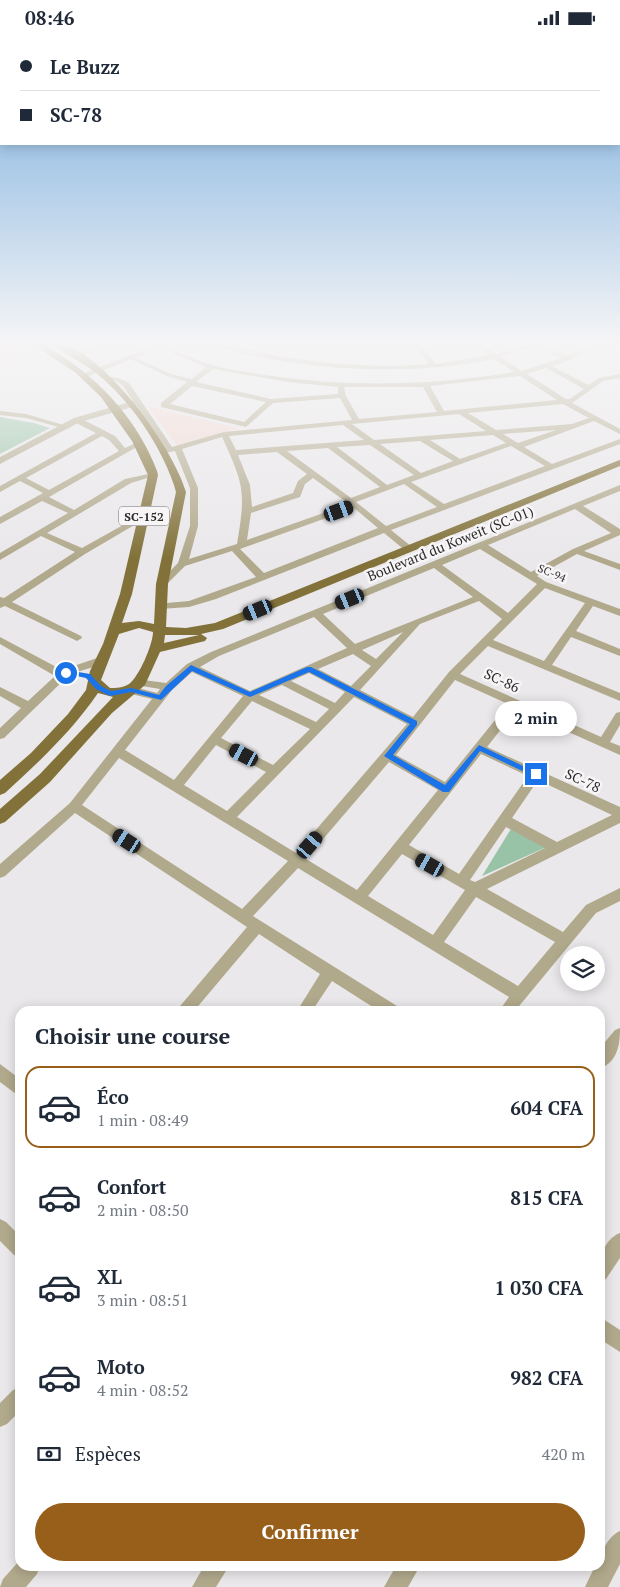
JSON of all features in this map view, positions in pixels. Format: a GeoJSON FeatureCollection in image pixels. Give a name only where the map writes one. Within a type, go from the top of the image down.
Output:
{"type":"FeatureCollection","features":[{"type":"Feature","properties":{"kind":"main road"},"geometry":{"type":"LineString","coordinates":[[120,413],[150,464],[154,475]]}},
{"type":"Feature","properties":{"kind":"main road"},"geometry":{"type":"LineString","coordinates":[[0,818],[45,778],[107,710],[136,686],[157,649],[162,584],[181,492],[170,450],[141,413]]}},
{"type":"Feature","properties":{"kind":"main road"},"geometry":{"type":"LineString","coordinates":[[114,631],[133,623],[152,625],[159,629],[186,632],[219,626],[620,463]]}},
{"type":"Feature","properties":{"kind":"main road"},"geometry":{"type":"LineString","coordinates":[[157,649],[227,631],[620,470]]}},
{"type":"Feature","properties":{"kind":"main road","name":"SC-152"},"geometry":{"type":"LineString","coordinates":[[100,661],[114,631],[131,575],[154,475]]}},
{"type":"Feature","properties":{"kind":"main road"},"geometry":{"type":"LineString","coordinates":[[0,789],[36,757],[73,717],[92,691],[100,661]]}},
{"type":"Feature","properties":{"kind":"main road"},"geometry":{"type":"LineString","coordinates":[[94,681],[98,688],[110,693],[136,686]]}},
{"type":"Feature","properties":{"kind":"street"},"geometry":{"type":"LineString","coordinates":[[4,413],[26,416],[66,427]]}},
{"type":"Feature","properties":{"kind":"street"},"geometry":{"type":"LineString","coordinates":[[0,461],[78,420],[99,413]]}},
{"type":"Feature","properties":{"kind":"street"},"geometry":{"type":"LineString","coordinates":[[145,413],[170,450],[195,496],[190,543],[182,564],[162,584]]}},
{"type":"Feature","properties":{"kind":"street"},"geometry":{"type":"LineString","coordinates":[[194,413],[247,428]]}},
{"type":"Feature","properties":{"kind":"street"},"geometry":{"type":"LineString","coordinates":[[247,428],[260,413]]}},
{"type":"Feature","properties":{"kind":"street"},"geometry":{"type":"LineString","coordinates":[[352,413],[357,422]]}},
{"type":"Feature","properties":{"kind":"street"},"geometry":{"type":"LineString","coordinates":[[170,450],[247,428],[345,423],[447,413]]}},
{"type":"Feature","properties":{"kind":"street"},"geometry":{"type":"LineString","coordinates":[[463,413],[550,466]]}},
{"type":"Feature","properties":{"kind":"street"},"geometry":{"type":"LineString","coordinates":[[587,413],[620,432]]}},
{"type":"Feature","properties":{"kind":"street"},"geometry":{"type":"LineString","coordinates":[[182,564],[237,547],[353,503],[386,488],[492,450],[545,437],[596,418]]}},
{"type":"Feature","properties":{"kind":"street"},"geometry":{"type":"LineString","coordinates":[[78,420],[115,441],[123,451]]}},
{"type":"Feature","properties":{"kind":"street"},"geometry":{"type":"LineString","coordinates":[[345,423],[420,476]]}},
{"type":"Feature","properties":{"kind":"street"},"geometry":{"type":"LineString","coordinates":[[233,453],[575,426]]}},
{"type":"Feature","properties":{"kind":"street"},"geometry":{"type":"LineString","coordinates":[[532,429],[545,437]]}},
{"type":"Feature","properties":{"kind":"street"},"geometry":{"type":"LineString","coordinates":[[0,489],[101,433]]}},
{"type":"Feature","properties":{"kind":"street"},"geometry":{"type":"LineString","coordinates":[[224,434],[243,475],[247,491],[247,511],[237,547]]}},
{"type":"Feature","properties":{"kind":"street"},"geometry":{"type":"LineString","coordinates":[[467,435],[492,450]]}},
{"type":"Feature","properties":{"kind":"street"},"geometry":{"type":"LineString","coordinates":[[423,439],[460,462]]}},
{"type":"Feature","properties":{"kind":"street"},"geometry":{"type":"LineString","coordinates":[[160,606],[202,601],[385,529],[620,441]]}},
{"type":"Feature","properties":{"kind":"street"},"geometry":{"type":"LineString","coordinates":[[0,521],[138,443]]}},
{"type":"Feature","properties":{"kind":"street"},"geometry":{"type":"LineString","coordinates":[[331,446],[386,488]]}},
{"type":"Feature","properties":{"kind":"street"},"geometry":{"type":"LineString","coordinates":[[280,450],[353,503],[409,549]]}},
{"type":"Feature","properties":{"kind":"street"},"geometry":{"type":"LineString","coordinates":[[247,511],[297,495],[301,483],[312,473]]}},
{"type":"Feature","properties":{"kind":"street"},"geometry":{"type":"LineString","coordinates":[[0,557],[128,481],[154,475]]}},
{"type":"Feature","properties":{"kind":"street"},"geometry":{"type":"LineString","coordinates":[[20,478],[74,513]]}},
{"type":"Feature","properties":{"kind":"street"},"geometry":{"type":"LineString","coordinates":[[406,482],[443,507]]}},
{"type":"Feature","properties":{"kind":"street","name":"Boulevard du Koweit (SC-01)"},"geometry":{"type":"LineString","coordinates":[[0,872],[74,806],[168,687],[191,667],[215,654],[620,488]]}},
{"type":"Feature","properties":{"kind":"street"},"geometry":{"type":"LineString","coordinates":[[576,506],[619,533]]}},
{"type":"Feature","properties":{"kind":"street"},"geometry":{"type":"LineString","coordinates":[[1,603],[82,552],[144,517]]}},
{"type":"Feature","properties":{"kind":"street"},"geometry":{"type":"LineString","coordinates":[[41,533],[82,552]]}},
{"type":"Feature","properties":{"kind":"street"},"geometry":{"type":"LineString","coordinates":[[529,577],[576,551],[619,533]]}},
{"type":"Feature","properties":{"kind":"street","name":"SC-94"},"geometry":{"type":"LineString","coordinates":[[481,545],[529,577],[543,584],[620,613]]}},
{"type":"Feature","properties":{"kind":"street"},"geometry":{"type":"LineString","coordinates":[[237,547],[262,577]]}},
{"type":"Feature","properties":{"kind":"street"},"geometry":{"type":"LineString","coordinates":[[576,551],[620,567]]}},
{"type":"Feature","properties":{"kind":"street"},"geometry":{"type":"LineString","coordinates":[[435,564],[478,598],[509,619]]}},
{"type":"Feature","properties":{"kind":"street"},"geometry":{"type":"LineString","coordinates":[[244,917],[297,861],[388,756],[453,675],[543,584]]}},
{"type":"Feature","properties":{"kind":"street"},"geometry":{"type":"LineString","coordinates":[[176,786],[250,695],[418,621],[478,598]]}},
{"type":"Feature","properties":{"kind":"street"},"geometry":{"type":"LineString","coordinates":[[546,666],[592,602]]}},
{"type":"Feature","properties":{"kind":"street"},"geometry":{"type":"LineString","coordinates":[[1,603],[77,638]]}},
{"type":"Feature","properties":{"kind":"street"},"geometry":{"type":"LineString","coordinates":[[316,613],[354,649],[377,665]]}},
{"type":"Feature","properties":{"kind":"street"},"geometry":{"type":"LineString","coordinates":[[228,818],[318,727],[418,621]]}},
{"type":"Feature","properties":{"kind":"street"},"geometry":{"type":"LineString","coordinates":[[570,633],[620,653]]}},
{"type":"Feature","properties":{"kind":"street"},"geometry":{"type":"LineString","coordinates":[[0,641],[64,674],[83,674],[94,681]]}},
{"type":"Feature","properties":{"kind":"street"},"geometry":{"type":"LineString","coordinates":[[486,641],[620,697]]}},
{"type":"Feature","properties":{"kind":"street"},"geometry":{"type":"LineString","coordinates":[[0,735],[64,674],[100,661]]}},
{"type":"Feature","properties":{"kind":"street"},"geometry":{"type":"LineString","coordinates":[[191,667],[318,727]]}},
{"type":"Feature","properties":{"kind":"street"},"geometry":{"type":"LineString","coordinates":[[309,669],[414,723]]}},
{"type":"Feature","properties":{"kind":"street","name":"SC-86"},"geometry":{"type":"LineString","coordinates":[[453,675],[620,751]]}},
{"type":"Feature","properties":{"kind":"street"},"geometry":{"type":"LineString","coordinates":[[282,681],[336,708]]}},
{"type":"Feature","properties":{"kind":"street"},"geometry":{"type":"LineString","coordinates":[[136,686],[168,687]]}},
{"type":"Feature","properties":{"kind":"street"},"geometry":{"type":"LineString","coordinates":[[136,686],[161,698]]}},
{"type":"Feature","properties":{"kind":"street"},"geometry":{"type":"LineString","coordinates":[[0,691],[29,707]]}},
{"type":"Feature","properties":{"kind":"street"},"geometry":{"type":"LineString","coordinates":[[359,898],[515,703]]}},
{"type":"Feature","properties":{"kind":"street"},"geometry":{"type":"LineString","coordinates":[[602,743],[620,716]]}},
{"type":"Feature","properties":{"kind":"street"},"geometry":{"type":"LineString","coordinates":[[213,739],[274,771]]}},
{"type":"Feature","properties":{"kind":"street","name":"SC-78"},"geometry":{"type":"LineString","coordinates":[[479,747],[620,815]]}},
{"type":"Feature","properties":{"kind":"street"},"geometry":{"type":"LineString","coordinates":[[119,751],[519,995]]}},
{"type":"Feature","properties":{"kind":"street"},"geometry":{"type":"LineString","coordinates":[[388,756],[446,789]]}},
{"type":"Feature","properties":{"kind":"street"},"geometry":{"type":"LineString","coordinates":[[461,882],[536,774]]}},
{"type":"Feature","properties":{"kind":"street"},"geometry":{"type":"LineString","coordinates":[[74,806],[257,926],[384,1006]]}},
{"type":"Feature","properties":{"kind":"street"},"geometry":{"type":"LineString","coordinates":[[435,944],[474,889],[620,815]]}},
{"type":"Feature","properties":{"kind":"street"},"geometry":{"type":"LineString","coordinates":[[504,820],[557,848]]}},
{"type":"Feature","properties":{"kind":"street"},"geometry":{"type":"LineString","coordinates":[[400,847],[565,940]]}},
{"type":"Feature","properties":{"kind":"street"},"geometry":{"type":"LineString","coordinates":[[510,1006],[590,909],[620,894]]}},
{"type":"Feature","properties":{"kind":"street"},"geometry":{"type":"LineString","coordinates":[[189,1006],[257,926]]}},
{"type":"Feature","properties":{"kind":"street"},"geometry":{"type":"LineString","coordinates":[[307,1006],[330,972]]}},
{"type":"Feature","properties":{"kind":"street"},"geometry":{"type":"LineString","coordinates":[[605,1054],[620,1035]]}},
{"type":"Feature","properties":{"kind":"street"},"geometry":{"type":"LineString","coordinates":[[0,1072],[15,1085]]}},
{"type":"Feature","properties":{"kind":"street"},"geometry":{"type":"LineString","coordinates":[[0,1228],[15,1244]]}},
{"type":"Feature","properties":{"kind":"street"},"geometry":{"type":"LineString","coordinates":[[605,1266],[620,1243]]}},
{"type":"Feature","properties":{"kind":"street"},"geometry":{"type":"LineString","coordinates":[[605,1331],[620,1342]]}},
{"type":"Feature","properties":{"kind":"street"},"geometry":{"type":"LineString","coordinates":[[0,1417],[15,1402]]}},
{"type":"Feature","properties":{"kind":"street"},"geometry":{"type":"LineString","coordinates":[[605,1570],[620,1542]]}},
{"type":"Feature","properties":{"kind":"street"},"geometry":{"type":"LineString","coordinates":[[11,1587],[25,1571]]}},
{"type":"Feature","properties":{"kind":"street"},"geometry":{"type":"LineString","coordinates":[[395,1587],[405,1571]]}},
{"type":"Feature","properties":{"kind":"street"},"geometry":{"type":"LineString","coordinates":[[596,1587],[605,1571]]}},
{"type":"Feature","properties":{"kind":"shaded area"},"geometry":{"type":"Polygon","coordinates":[[[153,413],[178,413],[238,428],[178,447],[153,413]]]}},
{"type":"Feature","properties":{"kind":"green space"},"geometry":{"type":"Polygon","coordinates":[[[0,417],[34,423],[50,428],[0,454],[0,417]]]}},
{"type":"Feature","properties":{"kind":"green space"},"geometry":{"type":"Polygon","coordinates":[[[514,824],[551,845],[482,876],[514,824]]]}},
{"type":"Feature","properties":{"kind":"route"},"geometry":{"type":"LineString","coordinates":[[66,673],[78,673],[88,676],[98,688],[110,693],[131,690],[161,698],[168,687],[191,667],[250,695],[309,669],[414,723],[388,756],[446,789],[479,747],[536,774]]}}]}
